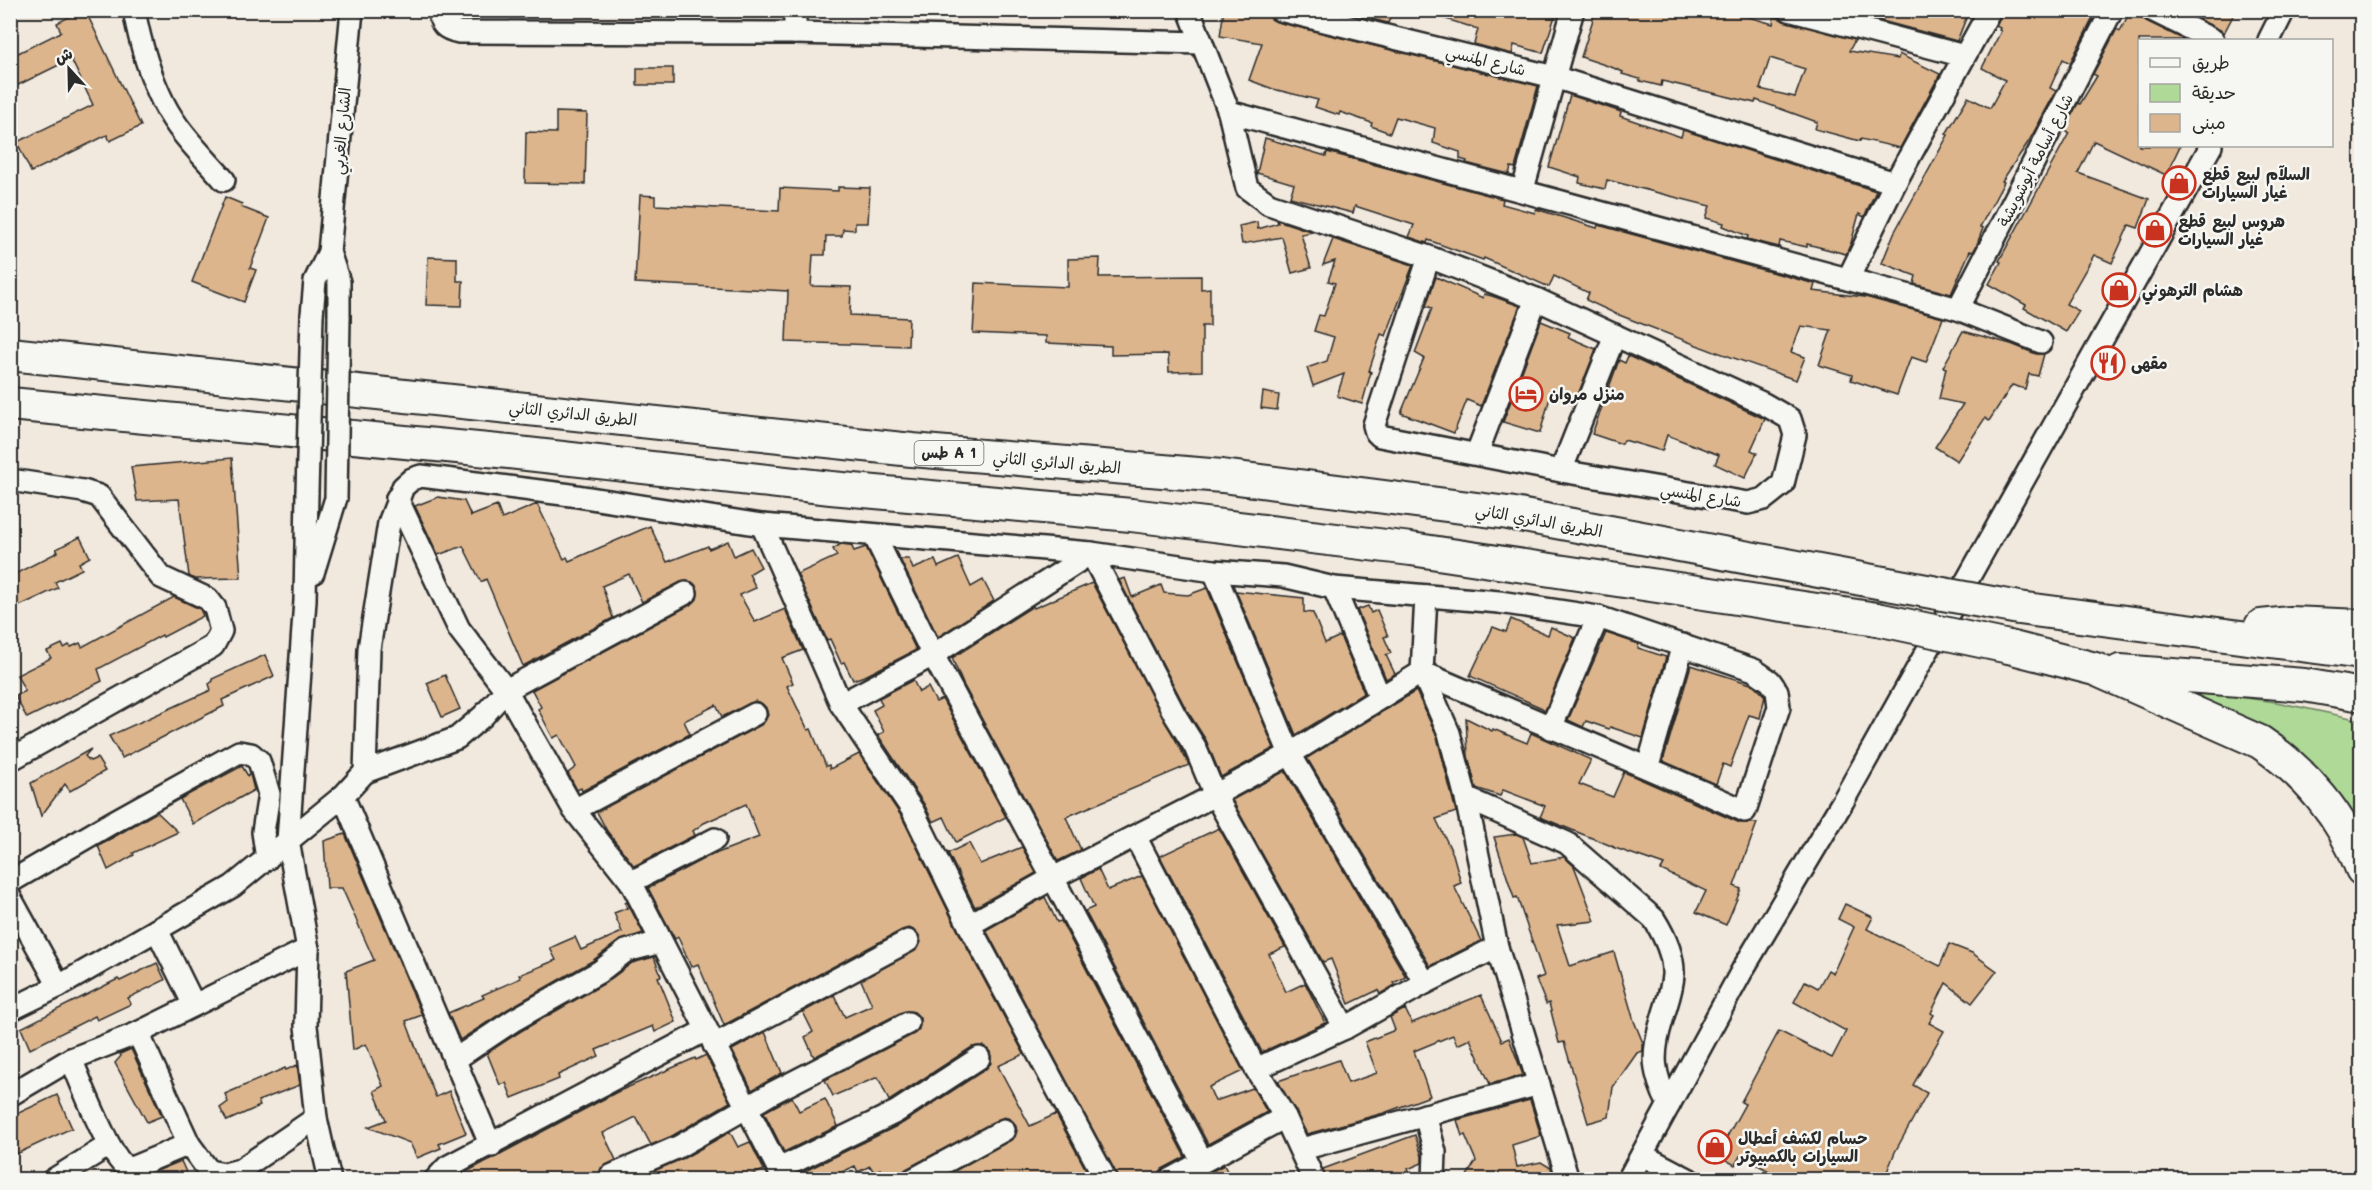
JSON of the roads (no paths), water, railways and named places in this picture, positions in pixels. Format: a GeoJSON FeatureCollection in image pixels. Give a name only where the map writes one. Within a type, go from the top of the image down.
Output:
{"type":"FeatureCollection","features":[{"type":"Feature","properties":{"kind":"highway","name":"الطريق الدائري الثاني"},"geometry":{"type":"LineString","coordinates":[[10,354],[912,450],[1222,476],[1509,513],[2019,608],[2203,633]]}},
{"type":"Feature","properties":{"kind":"highway"},"geometry":{"type":"LineString","coordinates":[[10,404],[509,452],[831,488],[1131,515],[1411,549],[1877,620],[2009,646],[2095,669],[2260,742],[2283,757],[2321,797],[2353,846],[2361,869]]}},
{"type":"Feature","properties":{"kind":"highway"},"geometry":{"type":"LineString","coordinates":[[2203,633],[2290,623],[2361,626]]}},
{"type":"Feature","properties":{"kind":"highway"},"geometry":{"type":"LineString","coordinates":[[2203,633],[2361,653]]}},
{"type":"Feature","properties":{"kind":"highway"},"geometry":{"type":"LineString","coordinates":[[2095,669],[2304,685],[2361,694]]}},
{"type":"Feature","properties":{"kind":"street"},"geometry":{"type":"LineString","coordinates":[[134,10],[138,34],[150,72],[164,105],[184,134],[224,180]]}},
{"type":"Feature","properties":{"kind":"street","name":"الشارع الغربي"},"geometry":{"type":"LineString","coordinates":[[329,252],[352,10]]}},
{"type":"Feature","properties":{"kind":"street"},"geometry":{"type":"LineString","coordinates":[[439,10],[442,24],[448,30],[459,32],[795,33],[1202,43]]}},
{"type":"Feature","properties":{"kind":"street"},"geometry":{"type":"LineString","coordinates":[[795,10],[795,33]]}},
{"type":"Feature","properties":{"kind":"street","name":"شارع المنسي"},"geometry":{"type":"LineString","coordinates":[[1189,10],[1229,112],[1247,188],[1269,204],[1429,257],[1536,299],[1764,404],[1790,419],[1796,435],[1783,484],[1764,499],[1748,503],[1383,437],[1374,429],[1374,425],[1429,257]]}},
{"type":"Feature","properties":{"kind":"street","name":"شارع المنسي"},"geometry":{"type":"LineString","coordinates":[[1280,10],[1554,77],[1895,183]]}},
{"type":"Feature","properties":{"kind":"street"},"geometry":{"type":"LineString","coordinates":[[1523,189],[1574,10]]}},
{"type":"Feature","properties":{"kind":"street"},"geometry":{"type":"LineString","coordinates":[[1789,10],[1964,56]]}},
{"type":"Feature","properties":{"kind":"street"},"geometry":{"type":"LineString","coordinates":[[1848,279],[1895,183],[1990,10]]}},
{"type":"Feature","properties":{"kind":"street","name":"شارع أسامة أبوشويشة"},"geometry":{"type":"LineString","coordinates":[[1958,309],[2112,10]]}},
{"type":"Feature","properties":{"kind":"street"},"geometry":{"type":"LineString","coordinates":[[2152,10],[2211,39]]}},
{"type":"Feature","properties":{"kind":"street"},"geometry":{"type":"LineString","coordinates":[[2270,39],[2284,10]]}},
{"type":"Feature","properties":{"kind":"street"},"geometry":{"type":"LineString","coordinates":[[1229,112],[1523,189],[1958,309],[2041,342]]}},
{"type":"Feature","properties":{"kind":"street"},"geometry":{"type":"LineString","coordinates":[[1628,1179],[1743,969],[1843,801],[2210,147]]}},
{"type":"Feature","properties":{"kind":"street"},"geometry":{"type":"LineString","coordinates":[[329,252],[315,281],[312,315],[305,600],[288,841],[308,949],[306,1026],[316,1118],[330,1179]]}},
{"type":"Feature","properties":{"kind":"street"},"geometry":{"type":"LineString","coordinates":[[305,600],[336,498],[339,282],[329,252]]}},
{"type":"Feature","properties":{"kind":"street"},"geometry":{"type":"LineString","coordinates":[[1477,453],[1536,299]]}},
{"type":"Feature","properties":{"kind":"street"},"geometry":{"type":"LineString","coordinates":[[1561,471],[1615,335]]}},
{"type":"Feature","properties":{"kind":"street"},"geometry":{"type":"LineString","coordinates":[[365,772],[369,649],[389,524],[403,487],[412,479],[421,476],[571,495],[762,525],[1091,554],[1214,571],[1283,576],[1334,588],[1520,605],[1598,617],[1755,670],[1770,681],[1777,691],[1779,707],[1745,811],[1648,766],[1551,728],[1422,672]]}},
{"type":"Feature","properties":{"kind":"street"},"geometry":{"type":"LineString","coordinates":[[10,480],[83,491],[99,496],[161,577],[208,599],[215,608],[221,631],[213,646],[10,760]]}},
{"type":"Feature","properties":{"kind":"street"},"geometry":{"type":"LineString","coordinates":[[397,498],[459,629],[506,690],[574,810],[631,882],[781,1174],[896,1112],[979,1058]]}},
{"type":"Feature","properties":{"kind":"street"},"geometry":{"type":"LineString","coordinates":[[762,525],[841,704],[913,811],[969,925],[1106,1179]]}},
{"type":"Feature","properties":{"kind":"street"},"geometry":{"type":"LineString","coordinates":[[874,535],[933,655],[1202,1161]]}},
{"type":"Feature","properties":{"kind":"street"},"geometry":{"type":"LineString","coordinates":[[841,704],[933,655],[1091,554]]}},
{"type":"Feature","properties":{"kind":"street"},"geometry":{"type":"LineString","coordinates":[[1091,554],[1175,715],[1195,747],[1215,795],[1345,1028]]}},
{"type":"Feature","properties":{"kind":"street"},"geometry":{"type":"LineString","coordinates":[[1214,571],[1290,754],[1425,983]]}},
{"type":"Feature","properties":{"kind":"street"},"geometry":{"type":"LineString","coordinates":[[1334,588],[1378,693],[1385,694]]}},
{"type":"Feature","properties":{"kind":"street"},"geometry":{"type":"LineString","coordinates":[[10,1010],[59,986],[233,886],[343,796],[365,772],[457,738],[483,716],[506,690],[686,592]]}},
{"type":"Feature","properties":{"kind":"street"},"geometry":{"type":"LineString","coordinates":[[1426,596],[1422,672],[1449,733],[1466,798],[1497,947],[1568,1179]]}},
{"type":"Feature","properties":{"kind":"street"},"geometry":{"type":"LineString","coordinates":[[1551,728],[1598,617]]}},
{"type":"Feature","properties":{"kind":"street"},"geometry":{"type":"LineString","coordinates":[[1648,766],[1683,645]]}},
{"type":"Feature","properties":{"kind":"street"},"geometry":{"type":"LineString","coordinates":[[969,925],[1053,878],[1290,754],[1422,672]]}},
{"type":"Feature","properties":{"kind":"street"},"geometry":{"type":"LineString","coordinates":[[574,810],[755,714]]}},
{"type":"Feature","properties":{"kind":"street"},"geometry":{"type":"LineString","coordinates":[[10,882],[112,822],[239,752],[251,754],[259,761],[269,794],[263,832],[267,859]]}},
{"type":"Feature","properties":{"kind":"street"},"geometry":{"type":"LineString","coordinates":[[343,796],[491,1146]]}},
{"type":"Feature","properties":{"kind":"street"},"geometry":{"type":"LineString","coordinates":[[1466,798],[1567,843],[1654,919],[1669,952],[1673,974],[1655,1058],[1656,1077],[1669,1105]]}},
{"type":"Feature","properties":{"kind":"street"},"geometry":{"type":"LineString","coordinates":[[1135,836],[1256,1069],[1302,1149],[1314,1179]]}},
{"type":"Feature","properties":{"kind":"street"},"geometry":{"type":"LineString","coordinates":[[631,882],[715,839]]}},
{"type":"Feature","properties":{"kind":"street"},"geometry":{"type":"LineString","coordinates":[[10,897],[59,986]]}},
{"type":"Feature","properties":{"kind":"street"},"geometry":{"type":"LineString","coordinates":[[157,930],[194,1005]]}},
{"type":"Feature","properties":{"kind":"street"},"geometry":{"type":"LineString","coordinates":[[435,1179],[447,1167],[908,941]]}},
{"type":"Feature","properties":{"kind":"street"},"geometry":{"type":"LineString","coordinates":[[454,1060],[514,1020],[599,972],[626,951],[661,942]]}},
{"type":"Feature","properties":{"kind":"street"},"geometry":{"type":"LineString","coordinates":[[1256,1069],[1345,1028],[1425,983],[1497,947]]}},
{"type":"Feature","properties":{"kind":"street"},"geometry":{"type":"LineString","coordinates":[[10,1095],[71,1059],[138,1033],[308,949]]}},
{"type":"Feature","properties":{"kind":"street"},"geometry":{"type":"LineString","coordinates":[[611,1176],[678,1147],[748,1109],[772,1093],[908,1023]]}},
{"type":"Feature","properties":{"kind":"street"},"geometry":{"type":"LineString","coordinates":[[138,1033],[189,1144],[209,1171],[225,1174],[240,1170],[316,1118]]}},
{"type":"Feature","properties":{"kind":"street"},"geometry":{"type":"LineString","coordinates":[[71,1059],[109,1145],[122,1166],[129,1169],[189,1144]]}},
{"type":"Feature","properties":{"kind":"street"},"geometry":{"type":"LineString","coordinates":[[1302,1149],[1539,1084]]}},
{"type":"Feature","properties":{"kind":"street"},"geometry":{"type":"LineString","coordinates":[[1425,1115],[1435,1152],[1434,1179]]}},
{"type":"Feature","properties":{"kind":"street"},"geometry":{"type":"LineString","coordinates":[[1176,1178],[1202,1161],[1285,1117]]}},
{"type":"Feature","properties":{"kind":"street"},"geometry":{"type":"LineString","coordinates":[[912,1179],[1004,1130]]}},
{"type":"Feature","properties":{"kind":"street"},"geometry":{"type":"LineString","coordinates":[[52,1179],[109,1145]]}},
{"type":"Feature","properties":{"kind":"street"},"geometry":{"type":"LineString","coordinates":[[1642,1155],[1690,1179]]}},
{"type":"Feature","properties":{"kind":"place","name":"السلآم لبيع قطع غيار السيارات"},"geometry":{"type":"Point","coordinates":[2179,183]}},
{"type":"Feature","properties":{"kind":"place","name":"هروس لبيع قطع غيار السيارات"},"geometry":{"type":"Point","coordinates":[2155,230]}},
{"type":"Feature","properties":{"kind":"place","name":"هشام الترهوني"},"geometry":{"type":"Point","coordinates":[2119,290]}},
{"type":"Feature","properties":{"kind":"place","name":"مقهى"},"geometry":{"type":"Point","coordinates":[2108,363]}},
{"type":"Feature","properties":{"kind":"place","name":"منزل مروان"},"geometry":{"type":"Point","coordinates":[1526,394]}},
{"type":"Feature","properties":{"kind":"place","name":"حسام لكشف أعطال السيارات بالكمبيوتر"},"geometry":{"type":"Point","coordinates":[1715,1147]}}]}
